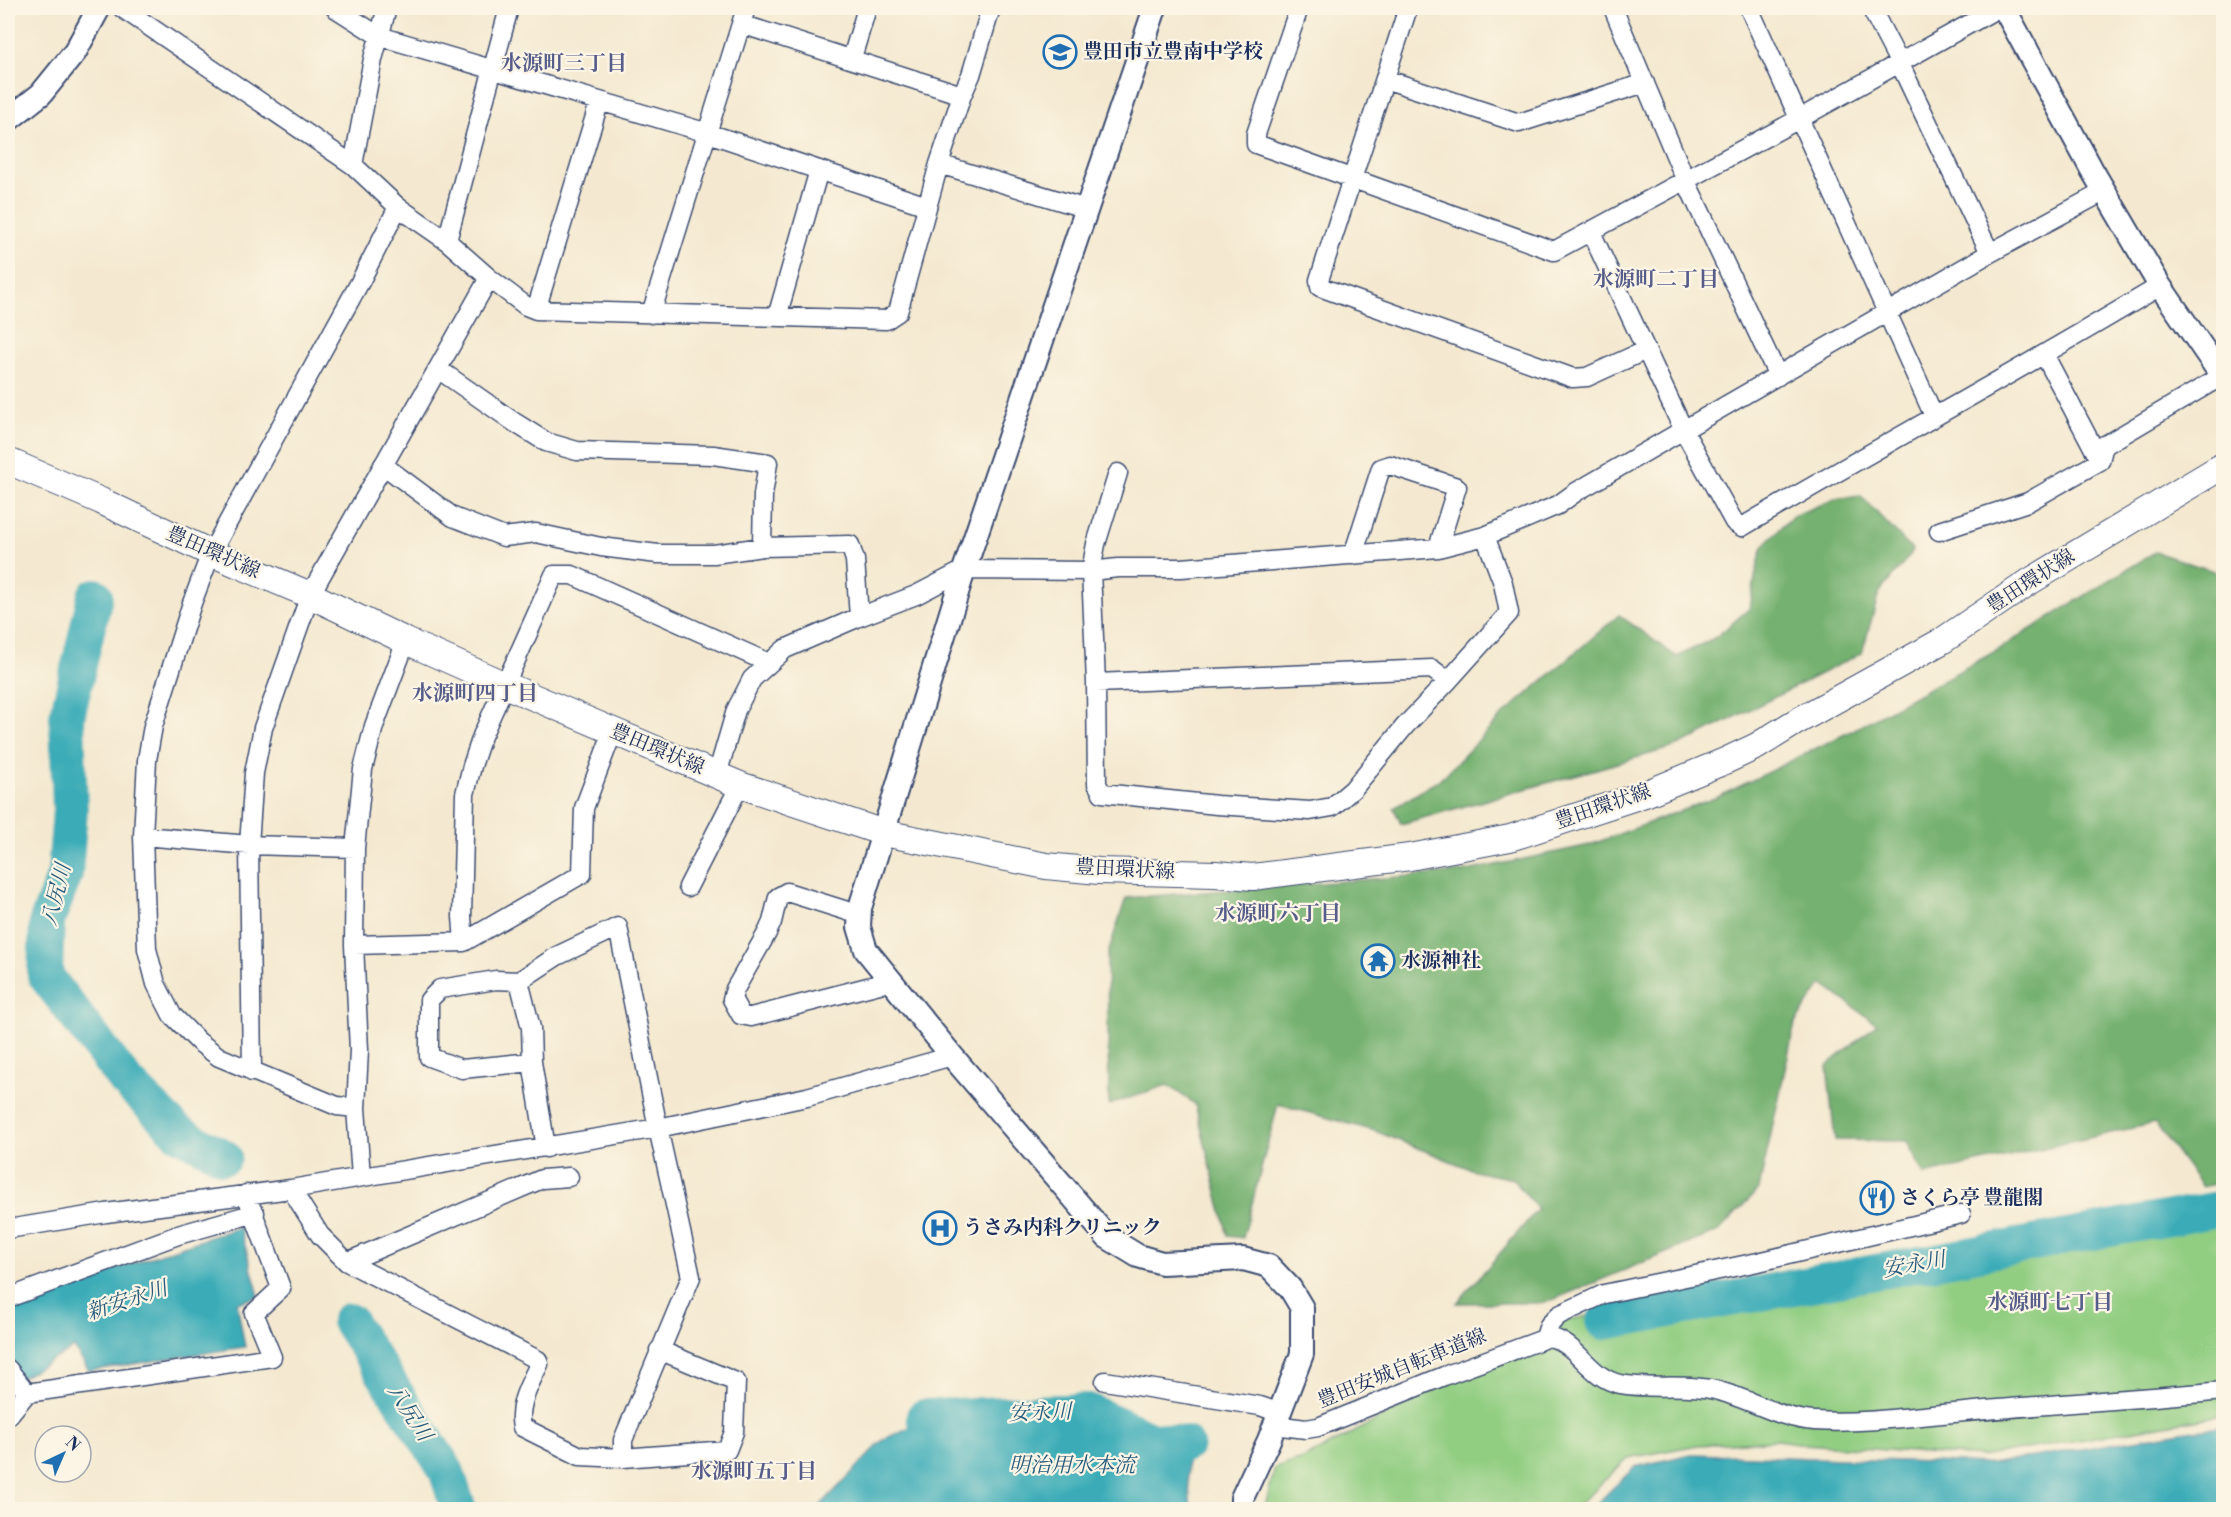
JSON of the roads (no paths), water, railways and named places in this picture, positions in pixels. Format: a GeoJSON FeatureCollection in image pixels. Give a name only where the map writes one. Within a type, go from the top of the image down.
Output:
{"type":"FeatureCollection","features":[{"type":"Feature","properties":{"kind":"main road","name":"豊田環状線"},"geometry":{"type":"LineString","coordinates":[[8,461],[310,595],[505,685],[729,780],[884,833],[1046,866],[1099,871],[1215,874],[1253,878],[1410,857],[1510,838],[1646,794],[1757,746],[1942,641],[2029,582],[2223,465]]}},
{"type":"Feature","properties":{"kind":"street"},"geometry":{"type":"LineString","coordinates":[[8,120],[40,94],[75,52],[99,8]]}},
{"type":"Feature","properties":{"kind":"street"},"geometry":{"type":"LineString","coordinates":[[122,8],[353,165],[398,207],[447,242],[526,306],[536,310],[886,320],[898,312],[939,164],[971,75],[991,8]]}},
{"type":"Feature","properties":{"kind":"street"},"geometry":{"type":"LineString","coordinates":[[335,8],[379,36],[599,103],[708,133],[927,206]]}},
{"type":"Feature","properties":{"kind":"street"},"geometry":{"type":"LineString","coordinates":[[353,165],[379,36],[387,8]]}},
{"type":"Feature","properties":{"kind":"street"},"geometry":{"type":"LineString","coordinates":[[447,242],[509,8]]}},
{"type":"Feature","properties":{"kind":"street"},"geometry":{"type":"LineString","coordinates":[[852,58],[867,8]]}},
{"type":"Feature","properties":{"kind":"street"},"geometry":{"type":"LineString","coordinates":[[1155,8],[964,570],[884,833],[860,915],[859,927],[866,950],[952,1056],[1107,1237],[1138,1256],[1162,1263],[1243,1259],[1269,1266],[1290,1288],[1302,1308],[1302,1354],[1277,1419],[1242,1498],[1242,1509]]}},
{"type":"Feature","properties":{"kind":"street"},"geometry":{"type":"LineString","coordinates":[[1299,8],[1256,134],[1256,144],[1554,251],[1686,181],[1998,8]]}},
{"type":"Feature","properties":{"kind":"street"},"geometry":{"type":"LineString","coordinates":[[1408,8],[1351,177],[1319,280],[1320,287],[1573,378],[1587,377],[1646,350]]}},
{"type":"Feature","properties":{"kind":"street"},"geometry":{"type":"LineString","coordinates":[[1613,8],[1686,181],[1778,376]]}},
{"type":"Feature","properties":{"kind":"street"},"geometry":{"type":"LineString","coordinates":[[1749,8],[1934,416]]}},
{"type":"Feature","properties":{"kind":"street"},"geometry":{"type":"LineString","coordinates":[[1871,8],[1990,253]]}},
{"type":"Feature","properties":{"kind":"street"},"geometry":{"type":"LineString","coordinates":[[2004,8],[2160,286],[2222,378],[2095,451],[2044,356]]}},
{"type":"Feature","properties":{"kind":"street"},"geometry":{"type":"LineString","coordinates":[[651,314],[744,16],[852,58],[962,95]]}},
{"type":"Feature","properties":{"kind":"street"},"geometry":{"type":"LineString","coordinates":[[1386,78],[1519,123],[1645,83]]}},
{"type":"Feature","properties":{"kind":"street"},"geometry":{"type":"LineString","coordinates":[[536,310],[599,103]]}},
{"type":"Feature","properties":{"kind":"street"},"geometry":{"type":"LineString","coordinates":[[939,164],[1087,209]]}},
{"type":"Feature","properties":{"kind":"street"},"geometry":{"type":"LineString","coordinates":[[777,317],[819,170]]}},
{"type":"Feature","properties":{"kind":"street"},"geometry":{"type":"LineString","coordinates":[[688,887],[729,780],[736,710],[752,679],[785,649],[859,616],[916,595],[964,570],[1091,571],[1118,567],[1181,568],[1438,548],[1485,536],[1558,505],[1576,492],[1990,253],[2105,191]]}},
{"type":"Feature","properties":{"kind":"street"},"geometry":{"type":"LineString","coordinates":[[356,1108],[337,1106],[219,1057],[199,1042],[172,1015],[156,984],[147,949],[143,836],[147,760],[153,726],[192,603],[211,553],[360,282],[398,207]]}},
{"type":"Feature","properties":{"kind":"street"},"geometry":{"type":"LineString","coordinates":[[1591,232],[1684,431],[1734,522],[1742,527],[1934,416],[2044,356],[2160,286]]}},
{"type":"Feature","properties":{"kind":"street"},"geometry":{"type":"LineString","coordinates":[[252,1072],[249,845],[254,773],[263,728],[310,595],[489,278]]}},
{"type":"Feature","properties":{"kind":"street"},"geometry":{"type":"LineString","coordinates":[[438,369],[514,423],[546,442],[577,451],[713,455],[768,463],[763,495],[762,547]]}},
{"type":"Feature","properties":{"kind":"street"},"geometry":{"type":"LineString","coordinates":[[1939,531],[2028,502],[2100,461],[2104,446]]}},
{"type":"Feature","properties":{"kind":"street"},"geometry":{"type":"LineString","coordinates":[[384,465],[453,517],[504,537],[536,533],[601,547],[657,554],[714,554],[762,547],[850,545],[855,560],[859,616]]}},
{"type":"Feature","properties":{"kind":"street"},"geometry":{"type":"LineString","coordinates":[[1353,555],[1381,468],[1390,465],[1457,487],[1438,548]]}},
{"type":"Feature","properties":{"kind":"street"},"geometry":{"type":"LineString","coordinates":[[1118,473],[1096,544],[1091,571],[1096,683],[1097,784],[1102,793],[1217,805],[1310,811],[1332,807],[1353,789],[1406,726],[1509,613],[1503,583],[1485,536]]}},
{"type":"Feature","properties":{"kind":"street"},"geometry":{"type":"LineString","coordinates":[[464,942],[462,917],[465,794],[482,736],[554,575],[572,575],[769,663]]}},
{"type":"Feature","properties":{"kind":"street"},"geometry":{"type":"LineString","coordinates":[[361,1177],[356,1108],[359,1050],[354,945],[355,848],[363,769],[374,726],[406,641]]}},
{"type":"Feature","properties":{"kind":"street"},"geometry":{"type":"LineString","coordinates":[[1096,683],[1432,669],[1448,681]]}},
{"type":"Feature","properties":{"kind":"street"},"geometry":{"type":"LineString","coordinates":[[354,945],[464,942],[582,874],[584,808],[614,731]]}},
{"type":"Feature","properties":{"kind":"street"},"geometry":{"type":"LineString","coordinates":[[143,836],[249,845],[355,848]]}},
{"type":"Feature","properties":{"kind":"street"},"geometry":{"type":"LineString","coordinates":[[860,915],[787,892],[778,897],[772,922],[735,988],[732,999],[741,1015],[751,1017],[891,981]]}},
{"type":"Feature","properties":{"kind":"street"},"geometry":{"type":"LineString","coordinates":[[532,1062],[462,1069],[429,1057],[429,1000],[440,989],[496,980],[519,981],[557,956],[618,927],[658,1128],[691,1277],[623,1440],[623,1458]]}},
{"type":"Feature","properties":{"kind":"street"},"geometry":{"type":"LineString","coordinates":[[519,981],[531,1028],[532,1062],[546,1148]]}},
{"type":"Feature","properties":{"kind":"street"},"geometry":{"type":"LineString","coordinates":[[8,1229],[106,1213],[291,1189],[658,1128],[807,1097],[952,1056]]}},
{"type":"Feature","properties":{"kind":"street"},"geometry":{"type":"LineString","coordinates":[[347,1262],[542,1179],[569,1177]]}},
{"type":"Feature","properties":{"kind":"street"},"geometry":{"type":"LineString","coordinates":[[291,1189],[320,1235],[347,1262],[538,1360],[539,1364],[523,1400],[519,1416],[522,1427],[580,1456],[623,1458],[727,1450],[734,1432],[736,1382],[659,1350]]}},
{"type":"Feature","properties":{"kind":"street"},"geometry":{"type":"LineString","coordinates":[[8,1416],[27,1393],[272,1356],[254,1313],[280,1287],[255,1213],[246,1194]]}},
{"type":"Feature","properties":{"kind":"street"},"geometry":{"type":"LineString","coordinates":[[8,1298],[178,1235],[255,1213]]}},
{"type":"Feature","properties":{"kind":"street"},"geometry":{"type":"LineString","coordinates":[[1961,1214],[1758,1262],[1604,1294],[1559,1315],[1550,1325],[1545,1337],[1562,1341],[1597,1373],[1619,1384],[1710,1389],[1789,1417],[1812,1420],[1849,1422],[1908,1418],[2223,1391]]}},
{"type":"Feature","properties":{"kind":"street","name":"豊田安城自転車道線"},"geometry":{"type":"LineString","coordinates":[[1105,1381],[1260,1407],[1277,1419],[1306,1429],[1325,1425],[1545,1337]]}},
{"type":"Feature","properties":{"kind":"street"},"geometry":{"type":"LineString","coordinates":[[8,1369],[27,1393]]}},
{"type":"Feature","properties":{"kind":"water","name":"新安永川"},"geometry":{"type":"Polygon","coordinates":[[[240,1227],[259,1296],[237,1303],[245,1347],[89,1371],[74,1348],[8,1385],[8,1312],[80,1281],[240,1227]]]}},
{"type":"Feature","properties":{"kind":"water","name":"明治用水本流"},"geometry":{"type":"Polygon","coordinates":[[[1076,1420],[1099,1422],[1136,1444],[1158,1451],[1186,1452],[1191,1509],[811,1509],[818,1508],[884,1439],[910,1427],[1076,1420]]]}},
{"type":"Feature","properties":{"kind":"water"},"geometry":{"type":"Polygon","coordinates":[[[2223,1427],[2223,1509],[1591,1509],[1635,1467],[1691,1454],[1991,1464],[2223,1427]]]}},
{"type":"Feature","properties":{"kind":"waterway","name":"八尻川"},"geometry":{"type":"LineString","coordinates":[[95,596],[67,717],[70,810],[65,874],[47,921],[45,975],[125,1080],[178,1132],[224,1157]]}},
{"type":"Feature","properties":{"kind":"waterway","name":"安永川"},"geometry":{"type":"LineString","coordinates":[[1604,1322],[2224,1208]]}},
{"type":"Feature","properties":{"kind":"waterway","name":"八尻川"},"geometry":{"type":"LineString","coordinates":[[349,1321],[446,1470],[459,1510]]}},
{"type":"Feature","properties":{"kind":"waterway","name":"安永川"},"geometry":{"type":"LineString","coordinates":[[924,1417],[1088,1411],[1150,1439],[1186,1444]]}},
{"type":"Feature","properties":{"kind":"place","name":"豊田市立豊南中学校"},"geometry":{"type":"Point","coordinates":[1060,52]}},
{"type":"Feature","properties":{"kind":"place","name":"水源神社"},"geometry":{"type":"Point","coordinates":[1378,961]}},
{"type":"Feature","properties":{"kind":"place","name":"さくら亭 豊龍閣"},"geometry":{"type":"Point","coordinates":[1877,1198]}},
{"type":"Feature","properties":{"kind":"place","name":"うさみ内科クリニック"},"geometry":{"type":"Point","coordinates":[940,1228]}},
{"type":"Feature","properties":{"kind":"district","name":"水源町三丁目"},"geometry":{"type":"Point","coordinates":[564,64]}},
{"type":"Feature","properties":{"kind":"district","name":"水源町二丁目"},"geometry":{"type":"Point","coordinates":[1656,280]}},
{"type":"Feature","properties":{"kind":"district","name":"水源町四丁目"},"geometry":{"type":"Point","coordinates":[475,694]}},
{"type":"Feature","properties":{"kind":"district","name":"水源町六丁目"},"geometry":{"type":"Point","coordinates":[1278,914]}},
{"type":"Feature","properties":{"kind":"district","name":"水源町七丁目"},"geometry":{"type":"Point","coordinates":[2050,1303]}},
{"type":"Feature","properties":{"kind":"district","name":"水源町五丁目"},"geometry":{"type":"Point","coordinates":[754,1472]}}]}
